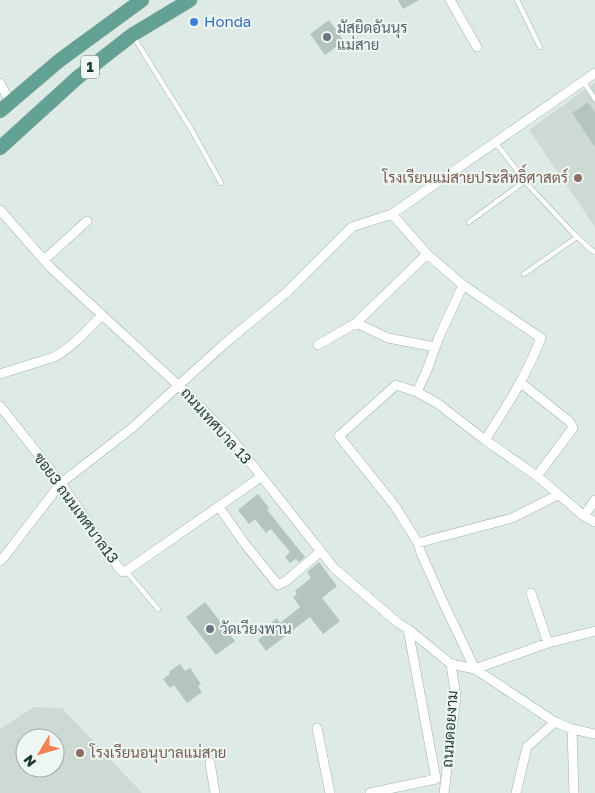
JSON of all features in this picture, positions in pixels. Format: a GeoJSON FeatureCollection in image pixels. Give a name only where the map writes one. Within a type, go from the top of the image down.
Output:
{"type":"FeatureCollection","features":[{"type":"Feature","properties":{"kind":"main road","name":"1"},"geometry":{"type":"LineString","coordinates":[[0,148],[77,78],[132,35],[190,0]]}},
{"type":"Feature","properties":{"kind":"main road","name":"1"},"geometry":{"type":"LineString","coordinates":[[3,107],[134,2]]}},
{"type":"Feature","properties":{"kind":"street"},"geometry":{"type":"LineString","coordinates":[[450,0],[477,47]]}},
{"type":"Feature","properties":{"kind":"street"},"geometry":{"type":"LineString","coordinates":[[0,561],[61,483],[132,428],[178,385],[286,292],[352,228],[392,214],[595,73]]}},
{"type":"Feature","properties":{"kind":"street"},"geometry":{"type":"LineString","coordinates":[[0,83],[3,107]]}},
{"type":"Feature","properties":{"kind":"street","name":"ถนนเทศบาล 13"},"geometry":{"type":"LineString","coordinates":[[0,210],[44,260],[232,438],[334,568],[398,623],[451,664]]}},
{"type":"Feature","properties":{"kind":"street"},"geometry":{"type":"LineString","coordinates":[[392,214],[427,254],[463,286],[541,338],[521,383],[485,440]]}},
{"type":"Feature","properties":{"kind":"street"},"geometry":{"type":"LineString","coordinates":[[44,260],[87,221]]}},
{"type":"Feature","properties":{"kind":"street"},"geometry":{"type":"LineString","coordinates":[[318,345],[356,323],[427,254]]}},
{"type":"Feature","properties":{"kind":"street"},"geometry":{"type":"LineString","coordinates":[[417,392],[463,286]]}},
{"type":"Feature","properties":{"kind":"street"},"geometry":{"type":"LineString","coordinates":[[0,374],[62,353],[102,315]]}},
{"type":"Feature","properties":{"kind":"street"},"geometry":{"type":"LineString","coordinates":[[356,323],[388,338],[435,347]]}},
{"type":"Feature","properties":{"kind":"street"},"geometry":{"type":"LineString","coordinates":[[521,383],[570,422],[573,428],[537,476]]}},
{"type":"Feature","properties":{"kind":"street"},"geometry":{"type":"LineString","coordinates":[[475,669],[418,543],[395,506],[339,436],[396,385],[417,392],[437,403],[485,440],[537,476],[584,516],[595,522]]}},
{"type":"Feature","properties":{"kind":"street","name":"ซอย3 ถนนเทศบาล13"},"geometry":{"type":"LineString","coordinates":[[0,406],[61,483],[122,572],[261,477]]}},
{"type":"Feature","properties":{"kind":"street"},"geometry":{"type":"LineString","coordinates":[[418,543],[512,518],[558,495]]}},
{"type":"Feature","properties":{"kind":"street"},"geometry":{"type":"LineString","coordinates":[[584,516],[595,500]]}},
{"type":"Feature","properties":{"kind":"street"},"geometry":{"type":"LineString","coordinates":[[219,507],[245,544],[278,585],[286,581],[320,552]]}},
{"type":"Feature","properties":{"kind":"street"},"geometry":{"type":"LineString","coordinates":[[531,593],[548,643]]}},
{"type":"Feature","properties":{"kind":"street"},"geometry":{"type":"LineString","coordinates":[[370,793],[436,779],[408,629]]}},
{"type":"Feature","properties":{"kind":"street"},"geometry":{"type":"LineString","coordinates":[[475,669],[548,643],[595,631]]}},
{"type":"Feature","properties":{"kind":"street"},"geometry":{"type":"LineString","coordinates":[[451,664],[475,669],[555,722],[572,729],[595,734]]}},
{"type":"Feature","properties":{"kind":"street","name":"ถนนดอยงาม"},"geometry":{"type":"LineString","coordinates":[[444,793],[456,697],[451,664]]}},
{"type":"Feature","properties":{"kind":"street"},"geometry":{"type":"LineString","coordinates":[[516,793],[527,746],[555,722]]}},
{"type":"Feature","properties":{"kind":"street"},"geometry":{"type":"LineString","coordinates":[[317,728],[330,793]]}},
{"type":"Feature","properties":{"kind":"street"},"geometry":{"type":"LineString","coordinates":[[572,729],[574,793]]}},
{"type":"Feature","properties":{"kind":"street"},"geometry":{"type":"LineString","coordinates":[[210,763],[215,793]]}},
{"type":"Feature","properties":{"kind":"lane"},"geometry":{"type":"LineString","coordinates":[[517,0],[540,47]]}},
{"type":"Feature","properties":{"kind":"lane"},"geometry":{"type":"LineString","coordinates":[[132,35],[191,129],[221,183]]}},
{"type":"Feature","properties":{"kind":"lane"},"geometry":{"type":"LineString","coordinates":[[583,81],[595,99]]}},
{"type":"Feature","properties":{"kind":"lane"},"geometry":{"type":"LineString","coordinates":[[495,142],[525,181],[578,238],[595,252]]}},
{"type":"Feature","properties":{"kind":"lane"},"geometry":{"type":"LineString","coordinates":[[469,222],[525,181]]}},
{"type":"Feature","properties":{"kind":"lane"},"geometry":{"type":"LineString","coordinates":[[524,274],[578,238]]}},
{"type":"Feature","properties":{"kind":"lane"},"geometry":{"type":"LineString","coordinates":[[126,571],[158,609]]}},
{"type":"Feature","properties":{"kind":"shaded area","name":"โรงเรียนแม่สายประสิทธิ์ศาสตร์"},"geometry":{"type":"Polygon","coordinates":[[[595,82],[595,227],[529,130],[595,82]]]}},
{"type":"Feature","properties":{"kind":"shaded area","name":"โรงเรียนอนุบาลแม่สาย"},"geometry":{"type":"Polygon","coordinates":[[[34,707],[62,708],[142,793],[0,793],[0,729],[34,707]]]}},
{"type":"Feature","properties":{"kind":"building"},"geometry":{"type":"Polygon","coordinates":[[[398,0],[419,0],[403,9],[398,0]]]}},
{"type":"Feature","properties":{"kind":"building","name":"มัสยิดอันนุร แม่สาย"},"geometry":{"type":"Polygon","coordinates":[[[329,20],[344,41],[325,55],[310,34],[329,20]]]}},
{"type":"Feature","properties":{"kind":"building"},"geometry":{"type":"Polygon","coordinates":[[[588,102],[595,113],[595,147],[572,113],[588,102]]]}},
{"type":"Feature","properties":{"kind":"building"},"geometry":{"type":"Polygon","coordinates":[[[258,494],[269,508],[267,510],[305,557],[299,562],[296,559],[290,563],[285,557],[290,552],[271,529],[266,533],[255,519],[249,524],[238,510],[258,494]]]}},
{"type":"Feature","properties":{"kind":"building"},"geometry":{"type":"Polygon","coordinates":[[[319,562],[337,586],[322,598],[340,621],[323,634],[310,617],[266,651],[258,640],[272,629],[268,625],[277,618],[280,623],[300,607],[293,597],[297,594],[295,591],[311,578],[307,572],[319,562]]]}},
{"type":"Feature","properties":{"kind":"building","name":"วัดเวียงพาน"},"geometry":{"type":"Polygon","coordinates":[[[205,602],[235,641],[216,655],[186,617],[205,602]]]}},
{"type":"Feature","properties":{"kind":"building"},"geometry":{"type":"Polygon","coordinates":[[[180,664],[185,671],[190,668],[201,684],[198,686],[202,692],[187,703],[174,685],[170,688],[163,679],[180,664]]]}},
{"type":"Feature","properties":{"kind":"place","name":"Honda"},"geometry":{"type":"Point","coordinates":[194,22]}},
{"type":"Feature","properties":{"kind":"place","name":"มัสยิดอันนุร แม่สาย"},"geometry":{"type":"Point","coordinates":[327,37]}},
{"type":"Feature","properties":{"kind":"place","name":"โรงเรียนแม่สายประสิทธิ์ศาสตร์"},"geometry":{"type":"Point","coordinates":[578,178]}},
{"type":"Feature","properties":{"kind":"place","name":"วัดเวียงพาน"},"geometry":{"type":"Point","coordinates":[210,629]}},
{"type":"Feature","properties":{"kind":"place","name":"โรงเรียนอนุบาลแม่สาย"},"geometry":{"type":"Point","coordinates":[80,753]}}]}
